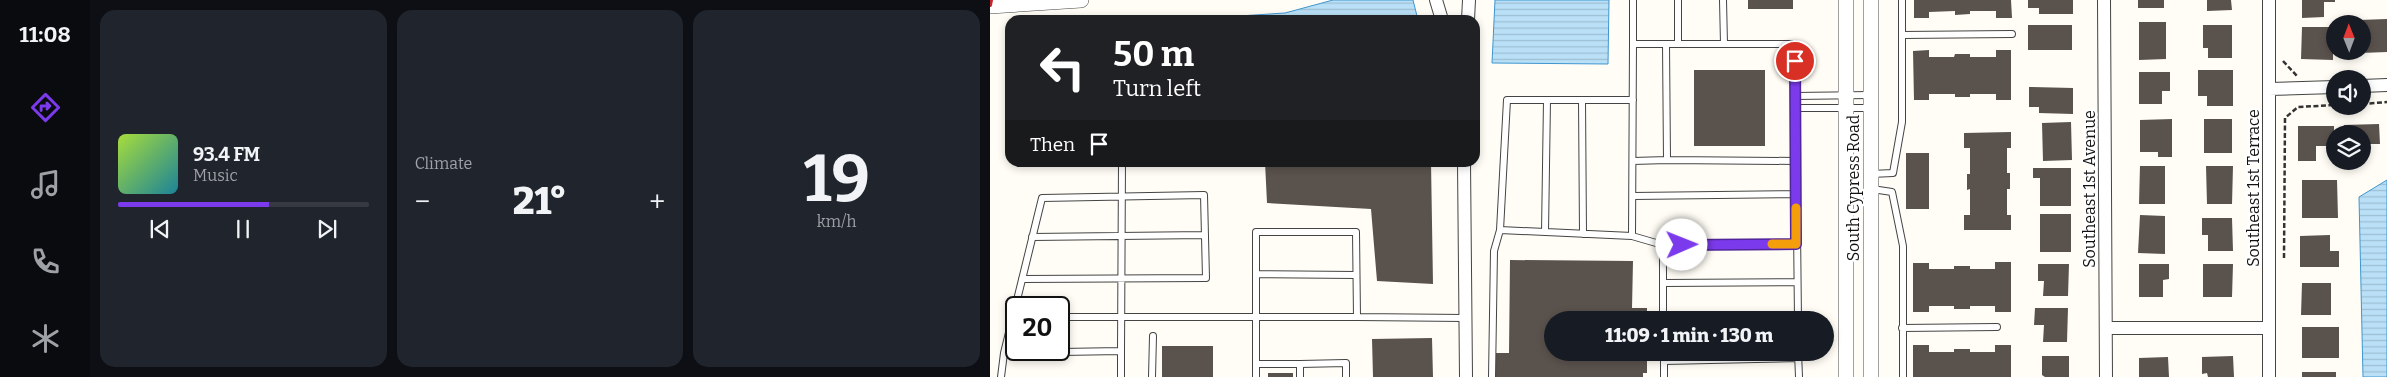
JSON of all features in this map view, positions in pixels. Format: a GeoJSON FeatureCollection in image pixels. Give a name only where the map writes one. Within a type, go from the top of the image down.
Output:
{"type":"FeatureCollection","features":[{"type":"Feature","properties":{"kind":"street"},"geometry":{"type":"LineString","coordinates":[[990,6],[1081,0]]}},
{"type":"Feature","properties":{"kind":"street"},"geometry":{"type":"LineString","coordinates":[[1436,0],[1440,15]]}},
{"type":"Feature","properties":{"kind":"street"},"geometry":{"type":"LineString","coordinates":[[1468,15],[1469,0]]}},
{"type":"Feature","properties":{"kind":"street","name":"South Cypress Road"},"geometry":{"type":"LineString","coordinates":[[1846,0],[1846,377]]}},
{"type":"Feature","properties":{"kind":"street","name":"South Cypress Road"},"geometry":{"type":"LineString","coordinates":[[1871,0],[1871,377]]}},
{"type":"Feature","properties":{"kind":"street","name":"Southeast 1st Avenue"},"geometry":{"type":"LineString","coordinates":[[2104,0],[2106,377]]}},
{"type":"Feature","properties":{"kind":"street","name":"Southeast 1st Terrace"},"geometry":{"type":"LineString","coordinates":[[2268,0],[2269,377]]}},
{"type":"Feature","properties":{"kind":"street"},"geometry":{"type":"LineString","coordinates":[[2269,89],[2326,81]]}},
{"type":"Feature","properties":{"kind":"street"},"geometry":{"type":"LineString","coordinates":[[2371,82],[2387,85]]}},
{"type":"Feature","properties":{"kind":"street"},"geometry":{"type":"LineString","coordinates":[[1464,167],[1466,377]]}},
{"type":"Feature","properties":{"kind":"street"},"geometry":{"type":"LineString","coordinates":[[2106,328],[2269,328]]}},
{"type":"Feature","properties":{"kind":"lane"},"geometry":{"type":"LineString","coordinates":[[1632,236],[1633,0]]}},
{"type":"Feature","properties":{"kind":"lane"},"geometry":{"type":"LineString","coordinates":[[1678,0],[1678,44]]}},
{"type":"Feature","properties":{"kind":"lane"},"geometry":{"type":"LineString","coordinates":[[1723,0],[1724,44]]}},
{"type":"Feature","properties":{"kind":"lane"},"geometry":{"type":"LineString","coordinates":[[1871,181],[1893,173],[1902,122],[1902,0]]}},
{"type":"Feature","properties":{"kind":"lane"},"geometry":{"type":"LineString","coordinates":[[1902,35],[2012,34]]}},
{"type":"Feature","properties":{"kind":"lane"},"geometry":{"type":"LineString","coordinates":[[1634,44],[1795,44],[1798,311]]}},
{"type":"Feature","properties":{"kind":"lane"},"geometry":{"type":"LineString","coordinates":[[1666,44],[1667,160]]}},
{"type":"Feature","properties":{"kind":"lane"},"geometry":{"type":"LineString","coordinates":[[1796,96],[1846,103],[1871,102]]}},
{"type":"Feature","properties":{"kind":"lane"},"geometry":{"type":"LineString","coordinates":[[1492,377],[1494,251],[1500,230],[1507,100],[1633,100]]}},
{"type":"Feature","properties":{"kind":"lane"},"geometry":{"type":"LineString","coordinates":[[1545,232],[1547,100]]}},
{"type":"Feature","properties":{"kind":"lane"},"geometry":{"type":"LineString","coordinates":[[1582,100],[1583,234]]}},
{"type":"Feature","properties":{"kind":"lane"},"geometry":{"type":"LineString","coordinates":[[1796,108],[1871,102]]}},
{"type":"Feature","properties":{"kind":"lane"},"geometry":{"type":"LineString","coordinates":[[1633,161],[1796,161]]}},
{"type":"Feature","properties":{"kind":"lane"},"geometry":{"type":"LineString","coordinates":[[1121,377],[1122,167]]}},
{"type":"Feature","properties":{"kind":"lane"},"geometry":{"type":"LineString","coordinates":[[1871,181],[1892,192],[1903,246],[1903,377]]}},
{"type":"Feature","properties":{"kind":"lane"},"geometry":{"type":"LineString","coordinates":[[1633,196],[1796,194]]}},
{"type":"Feature","properties":{"kind":"lane"},"geometry":{"type":"LineString","coordinates":[[1019,296],[1022,279],[1042,198],[1204,195],[1206,278],[1022,279]]}},
{"type":"Feature","properties":{"kind":"lane"},"geometry":{"type":"LineString","coordinates":[[1500,230],[1632,236],[1663,245],[1796,244]]}},
{"type":"Feature","properties":{"kind":"lane"},"geometry":{"type":"LineString","coordinates":[[1256,377],[1256,232],[1356,232],[1356,317]]}},
{"type":"Feature","properties":{"kind":"lane"},"geometry":{"type":"LineString","coordinates":[[1032,237],[1205,235]]}},
{"type":"Feature","properties":{"kind":"lane"},"geometry":{"type":"LineString","coordinates":[[1663,245],[1663,311]]}},
{"type":"Feature","properties":{"kind":"lane"},"geometry":{"type":"LineString","coordinates":[[1256,274],[1356,275]]}},
{"type":"Feature","properties":{"kind":"lane"},"geometry":{"type":"LineString","coordinates":[[1663,283],[1797,282]]}},
{"type":"Feature","properties":{"kind":"lane"},"geometry":{"type":"LineString","coordinates":[[1070,318],[1256,316],[1465,318]]}},
{"type":"Feature","properties":{"kind":"lane"},"geometry":{"type":"LineString","coordinates":[[1902,328],[1997,327]]}},
{"type":"Feature","properties":{"kind":"lane"},"geometry":{"type":"LineString","coordinates":[[1152,336],[1152,377]]}},
{"type":"Feature","properties":{"kind":"lane"},"geometry":{"type":"LineString","coordinates":[[1001,377],[1005,351]]}},
{"type":"Feature","properties":{"kind":"lane"},"geometry":{"type":"LineString","coordinates":[[1004,354],[1121,351]]}},
{"type":"Feature","properties":{"kind":"lane"},"geometry":{"type":"LineString","coordinates":[[1664,361],[1664,377]]}},
{"type":"Feature","properties":{"kind":"lane"},"geometry":{"type":"LineString","coordinates":[[1798,361],[1799,377]]}},
{"type":"Feature","properties":{"kind":"lane"},"geometry":{"type":"LineString","coordinates":[[1256,364],[1346,363],[1346,377]]}},
{"type":"Feature","properties":{"kind":"lane"},"geometry":{"type":"LineString","coordinates":[[1300,364],[1300,377]]}},
{"type":"Feature","properties":{"kind":"path"},"geometry":{"type":"LineString","coordinates":[[2283,56],[2284,62],[2296,76],[2306,75]]}},
{"type":"Feature","properties":{"kind":"path"},"geometry":{"type":"LineString","coordinates":[[2371,103],[2387,102]]}},
{"type":"Feature","properties":{"kind":"path"},"geometry":{"type":"LineString","coordinates":[[2284,264],[2285,118],[2298,107],[2326,105]]}},
{"type":"Feature","properties":{"kind":"water"},"geometry":{"type":"Polygon","coordinates":[[[1333,0],[1413,0],[1417,15],[1255,15],[1285,13],[1333,0]]]}},
{"type":"Feature","properties":{"kind":"water"},"geometry":{"type":"Polygon","coordinates":[[[1495,0],[1609,0],[1608,64],[1492,63],[1495,0]]]}},
{"type":"Feature","properties":{"kind":"water"},"geometry":{"type":"Polygon","coordinates":[[[2387,180],[2387,377],[2363,377],[2359,197],[2387,180]]]}},
{"type":"Feature","properties":{"kind":"building"},"geometry":{"type":"Polygon","coordinates":[[[1748,0],[1793,0],[1793,9],[1748,9],[1748,0]]]}},
{"type":"Feature","properties":{"kind":"building"},"geometry":{"type":"Polygon","coordinates":[[[1914,0],[2011,0],[2012,18],[1996,18],[1996,11],[1970,11],[1970,14],[1955,15],[1955,11],[1929,12],[1929,18],[1914,18],[1914,0]]]}},
{"type":"Feature","properties":{"kind":"building"},"geometry":{"type":"Polygon","coordinates":[[[2028,0],[2073,0],[2073,14],[2039,14],[2039,8],[2028,8],[2028,0]]]}},
{"type":"Feature","properties":{"kind":"building"},"geometry":{"type":"Polygon","coordinates":[[[2138,0],[2164,0],[2164,8],[2138,8],[2138,0]]]}},
{"type":"Feature","properties":{"kind":"building"},"geometry":{"type":"Polygon","coordinates":[[[2207,0],[2231,0],[2232,10],[2207,11],[2207,0]]]}},
{"type":"Feature","properties":{"kind":"building"},"geometry":{"type":"Polygon","coordinates":[[[2302,0],[2335,0],[2335,2],[2324,2],[2324,17],[2302,18],[2302,0]]]}},
{"type":"Feature","properties":{"kind":"building"},"geometry":{"type":"Polygon","coordinates":[[[2387,19],[2387,52],[2371,53],[2371,20],[2387,19]]]}},
{"type":"Feature","properties":{"kind":"building"},"geometry":{"type":"Polygon","coordinates":[[[2139,22],[2166,22],[2166,59],[2139,60],[2139,22]]]}},
{"type":"Feature","properties":{"kind":"building"},"geometry":{"type":"Polygon","coordinates":[[[2028,25],[2072,25],[2072,50],[2028,50],[2028,25]]]}},
{"type":"Feature","properties":{"kind":"building"},"geometry":{"type":"Polygon","coordinates":[[[2203,25],[2232,25],[2232,58],[2208,58],[2208,48],[2203,48],[2203,25]]]}},
{"type":"Feature","properties":{"kind":"building"},"geometry":{"type":"Polygon","coordinates":[[[2302,27],[2326,27],[2326,60],[2301,59],[2302,27]]]}},
{"type":"Feature","properties":{"kind":"building"},"geometry":{"type":"Polygon","coordinates":[[[1929,50],[1929,57],[1954,57],[1955,54],[1970,54],[1970,57],[1996,57],[1996,50],[2011,50],[2011,100],[1996,100],[1996,94],[1970,94],[1970,97],[1955,97],[1955,94],[1929,94],[1929,100],[1914,100],[1913,51],[1929,50]]]}},
{"type":"Feature","properties":{"kind":"building"},"geometry":{"type":"Polygon","coordinates":[[[1694,70],[1765,70],[1765,146],[1694,146],[1694,70]]]}},
{"type":"Feature","properties":{"kind":"building"},"geometry":{"type":"Polygon","coordinates":[[[2198,70],[2233,70],[2233,106],[2207,106],[2207,96],[2198,96],[2198,70]]]}},
{"type":"Feature","properties":{"kind":"building"},"geometry":{"type":"Polygon","coordinates":[[[2139,72],[2170,72],[2170,91],[2162,91],[2162,104],[2139,104],[2139,72]]]}},
{"type":"Feature","properties":{"kind":"building"},"geometry":{"type":"Polygon","coordinates":[[[2029,87],[2073,88],[2073,114],[2039,113],[2039,107],[2029,107],[2029,87]]]}},
{"type":"Feature","properties":{"kind":"building"},"geometry":{"type":"Polygon","coordinates":[[[2172,119],[2172,157],[2158,157],[2158,152],[2140,152],[2140,120],[2172,119]]]}},
{"type":"Feature","properties":{"kind":"building"},"geometry":{"type":"Polygon","coordinates":[[[2204,119],[2232,119],[2232,153],[2204,153],[2204,119]]]}},
{"type":"Feature","properties":{"kind":"building"},"geometry":{"type":"Polygon","coordinates":[[[2071,122],[2072,160],[2043,161],[2042,123],[2071,122]]]}},
{"type":"Feature","properties":{"kind":"building"},"geometry":{"type":"Polygon","coordinates":[[[2379,124],[2380,144],[2371,144],[2371,125],[2344,125],[2379,124]]]}},
{"type":"Feature","properties":{"kind":"building"},"geometry":{"type":"Polygon","coordinates":[[[2298,126],[2326,126],[2326,146],[2316,146],[2316,161],[2298,161],[2298,126]]]}},
{"type":"Feature","properties":{"kind":"building"},"geometry":{"type":"Polygon","coordinates":[[[2011,132],[2011,148],[2007,148],[2007,173],[2010,173],[2010,189],[2007,189],[2007,215],[2011,215],[2011,230],[1964,230],[1964,215],[1970,215],[1970,189],[1967,190],[1967,174],[1970,174],[1970,148],[1964,148],[1964,133],[2011,132]]]}},
{"type":"Feature","properties":{"kind":"building"},"geometry":{"type":"Polygon","coordinates":[[[1906,153],[1929,153],[1929,209],[1906,209],[1906,153]]]}},
{"type":"Feature","properties":{"kind":"building"},"geometry":{"type":"Polygon","coordinates":[[[2140,166],[2165,166],[2165,204],[2139,204],[2140,166]]]}},
{"type":"Feature","properties":{"kind":"building"},"geometry":{"type":"Polygon","coordinates":[[[2206,166],[2233,166],[2232,204],[2207,204],[2206,166]]]}},
{"type":"Feature","properties":{"kind":"building"},"geometry":{"type":"Polygon","coordinates":[[[1265,167],[1431,167],[1433,284],[1377,281],[1371,209],[1267,203],[1265,167]]]}},
{"type":"Feature","properties":{"kind":"building"},"geometry":{"type":"Polygon","coordinates":[[[2033,168],[2071,168],[2071,206],[2040,206],[2040,178],[2033,178],[2033,168]]]}},
{"type":"Feature","properties":{"kind":"building"},"geometry":{"type":"Polygon","coordinates":[[[2302,180],[2337,180],[2338,218],[2302,218],[2302,180]]]}},
{"type":"Feature","properties":{"kind":"building"},"geometry":{"type":"Polygon","coordinates":[[[2040,214],[2071,214],[2071,252],[2040,252],[2040,214]]]}},
{"type":"Feature","properties":{"kind":"building"},"geometry":{"type":"Polygon","coordinates":[[[2140,215],[2165,216],[2165,254],[2138,253],[2140,215]]]}},
{"type":"Feature","properties":{"kind":"building"},"geometry":{"type":"Polygon","coordinates":[[[2202,218],[2232,218],[2233,251],[2208,251],[2208,235],[2202,235],[2202,218]]]}},
{"type":"Feature","properties":{"kind":"building"},"geometry":{"type":"Polygon","coordinates":[[[2330,235],[2330,251],[2339,251],[2339,267],[2300,267],[2300,236],[2330,235]]]}},
{"type":"Feature","properties":{"kind":"building"},"geometry":{"type":"Polygon","coordinates":[[[1510,260],[1633,261],[1632,308],[1647,308],[1647,311],[1544,311],[1544,361],[1647,361],[1647,373],[1643,373],[1643,377],[1495,377],[1495,353],[1509,353],[1510,260]]]}},
{"type":"Feature","properties":{"kind":"building"},"geometry":{"type":"Polygon","coordinates":[[[1995,262],[2011,262],[2011,312],[1995,312],[1995,306],[1970,306],[1970,309],[1954,309],[1954,306],[1929,306],[1929,312],[1913,312],[1913,263],[1929,263],[1929,269],[1954,269],[1954,266],[1970,266],[1970,269],[1995,269],[1995,262]]]}},
{"type":"Feature","properties":{"kind":"building"},"geometry":{"type":"Polygon","coordinates":[[[2038,264],[2069,264],[2068,296],[2043,296],[2044,281],[2038,281],[2038,264]]]}},
{"type":"Feature","properties":{"kind":"building"},"geometry":{"type":"Polygon","coordinates":[[[2139,264],[2169,264],[2169,279],[2163,280],[2163,297],[2139,297],[2139,264]]]}},
{"type":"Feature","properties":{"kind":"building"},"geometry":{"type":"Polygon","coordinates":[[[2203,264],[2233,264],[2232,297],[2203,297],[2203,264]]]}},
{"type":"Feature","properties":{"kind":"building"},"geometry":{"type":"Polygon","coordinates":[[[2302,283],[2331,283],[2331,315],[2301,315],[2302,283]]]}},
{"type":"Feature","properties":{"kind":"building"},"geometry":{"type":"Polygon","coordinates":[[[2035,308],[2068,308],[2067,342],[2043,342],[2044,325],[2034,325],[2035,308]]]}},
{"type":"Feature","properties":{"kind":"building"},"geometry":{"type":"Polygon","coordinates":[[[2302,327],[2339,327],[2339,358],[2302,358],[2302,327]]]}},
{"type":"Feature","properties":{"kind":"building"},"geometry":{"type":"Polygon","coordinates":[[[1432,338],[1433,377],[1373,377],[1372,339],[1432,338]]]}},
{"type":"Feature","properties":{"kind":"building"},"geometry":{"type":"Polygon","coordinates":[[[1913,345],[1929,345],[1929,352],[1954,352],[1954,349],[1970,349],[1970,352],[1995,352],[1995,345],[2011,345],[2011,377],[1913,377],[1913,345]]]}},
{"type":"Feature","properties":{"kind":"building"},"geometry":{"type":"Polygon","coordinates":[[[1162,346],[1213,346],[1213,377],[1162,377],[1162,346]]]}},
{"type":"Feature","properties":{"kind":"building"},"geometry":{"type":"Polygon","coordinates":[[[2042,356],[2069,356],[2069,377],[2045,377],[2042,375],[2042,356]]]}},
{"type":"Feature","properties":{"kind":"building"},"geometry":{"type":"Polygon","coordinates":[[[2233,356],[2234,377],[2208,377],[2207,373],[2202,374],[2202,357],[2233,356]]]}},
{"type":"Feature","properties":{"kind":"building"},"geometry":{"type":"Polygon","coordinates":[[[2168,357],[2169,377],[2139,377],[2139,358],[2168,357]]]}},
{"type":"Feature","properties":{"kind":"building"},"geometry":{"type":"Polygon","coordinates":[[[2302,372],[2336,372],[2336,377],[2302,377],[2302,372]]]}},
{"type":"Feature","properties":{"kind":"building"},"geometry":{"type":"Polygon","coordinates":[[[1268,373],[1293,373],[1293,377],[1268,377],[1268,373]]]}},
{"type":"Feature","properties":{"kind":"railway"},"geometry":{"type":"LineString","coordinates":[[990,5],[991,0]]}},
{"type":"Feature","properties":{"kind":"slow traffic"},"geometry":{"type":"LineString","coordinates":[[1772,244],[1796,244],[1796,208]]}},
{"type":"Feature","properties":{"kind":"route"},"geometry":{"type":"LineString","coordinates":[[1682,245],[1796,244],[1795,61]]}}]}
